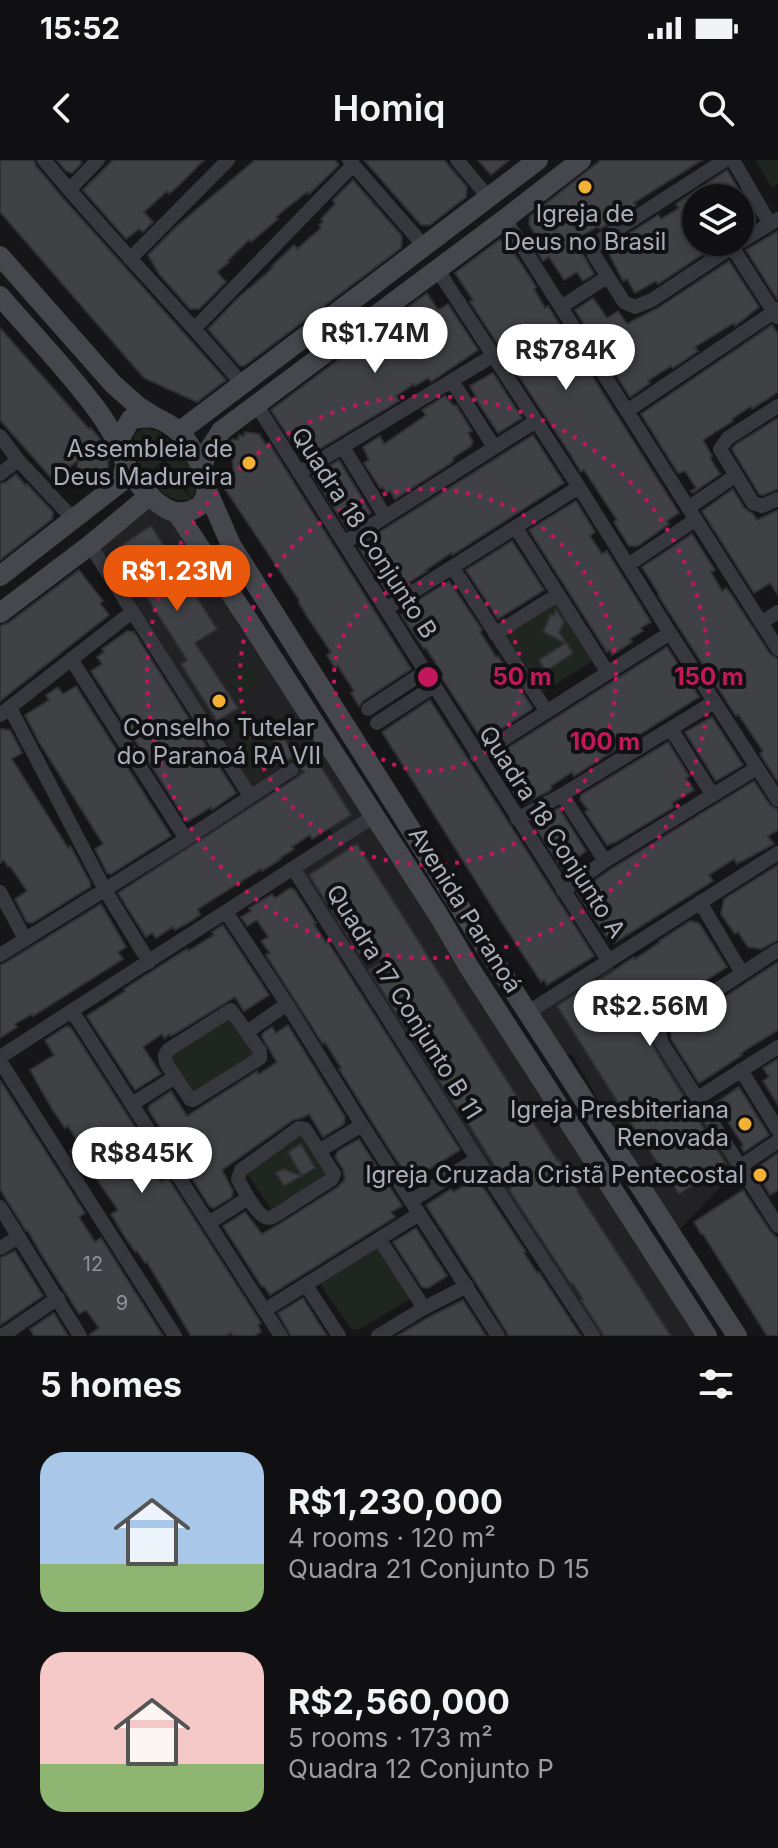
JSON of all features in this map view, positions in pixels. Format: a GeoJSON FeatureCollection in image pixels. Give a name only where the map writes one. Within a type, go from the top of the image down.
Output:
{"type":"FeatureCollection","features":[{"type":"Feature","properties":{"kind":"street"},"geometry":{"type":"LineString","coordinates":[[44,160],[243,385]]}},
{"type":"Feature","properties":{"kind":"street"},"geometry":{"type":"LineString","coordinates":[[69,190],[98,160]]}},
{"type":"Feature","properties":{"kind":"street"},"geometry":{"type":"LineString","coordinates":[[130,259],[228,160]]}},
{"type":"Feature","properties":{"kind":"street"},"geometry":{"type":"LineString","coordinates":[[457,160],[489,198]]}},
{"type":"Feature","properties":{"kind":"street"},"geometry":{"type":"LineString","coordinates":[[179,432],[538,160]]}},
{"type":"Feature","properties":{"kind":"street"},"geometry":{"type":"LineString","coordinates":[[202,467],[221,431],[581,160]]}},
{"type":"Feature","properties":{"kind":"street"},"geometry":{"type":"LineString","coordinates":[[718,256],[652,300],[635,307],[624,302],[593,249],[599,241],[725,160]]}},
{"type":"Feature","properties":{"kind":"street"},"geometry":{"type":"LineString","coordinates":[[733,160],[774,221],[754,233]]}},
{"type":"Feature","properties":{"kind":"street"},"geometry":{"type":"LineString","coordinates":[[195,328],[351,162],[424,246]]}},
{"type":"Feature","properties":{"kind":"street"},"geometry":{"type":"LineString","coordinates":[[505,219],[778,649]]}},
{"type":"Feature","properties":{"kind":"street"},"geometry":{"type":"LineString","coordinates":[[0,256],[113,384],[139,407],[179,432],[190,445],[202,467],[207,490],[231,545],[527,1013],[737,1336]]}},
{"type":"Feature","properties":{"kind":"street"},"geometry":{"type":"LineString","coordinates":[[627,411],[776,314],[738,256]]}},
{"type":"Feature","properties":{"kind":"street"},"geometry":{"type":"LineString","coordinates":[[437,269],[778,800]]}},
{"type":"Feature","properties":{"kind":"street"},"geometry":{"type":"LineString","coordinates":[[561,307],[607,277]]}},
{"type":"Feature","properties":{"kind":"street"},"geometry":{"type":"LineString","coordinates":[[0,296],[93,404],[137,482],[150,495],[177,513],[195,509],[203,503],[207,490]]}},
{"type":"Feature","properties":{"kind":"street"},"geometry":{"type":"LineString","coordinates":[[344,307],[343,320],[348,326],[361,326]]}},
{"type":"Feature","properties":{"kind":"street"},"geometry":{"type":"LineString","coordinates":[[316,329],[333,328],[337,340],[329,350]]}},
{"type":"Feature","properties":{"kind":"street"},"geometry":{"type":"LineString","coordinates":[[299,473],[494,355]]}},
{"type":"Feature","properties":{"kind":"street"},"geometry":{"type":"LineString","coordinates":[[452,381],[494,447]]}},
{"type":"Feature","properties":{"kind":"street","name":"Quadra 18 Conjunto B"},"geometry":{"type":"LineString","coordinates":[[255,405],[434,686]]}},
{"type":"Feature","properties":{"kind":"street"},"geometry":{"type":"LineString","coordinates":[[778,406],[728,438],[720,449],[753,503],[762,506],[778,499]]}},
{"type":"Feature","properties":{"kind":"street"},"geometry":{"type":"LineString","coordinates":[[0,576],[121,482],[122,434],[131,419],[148,417],[161,420]]}},
{"type":"Feature","properties":{"kind":"street"},"geometry":{"type":"LineString","coordinates":[[344,543],[536,421]]}},
{"type":"Feature","properties":{"kind":"street"},"geometry":{"type":"LineString","coordinates":[[0,436],[74,520]]}},
{"type":"Feature","properties":{"kind":"street"},"geometry":{"type":"LineString","coordinates":[[343,447],[385,516]]}},
{"type":"Feature","properties":{"kind":"street"},"geometry":{"type":"LineString","coordinates":[[0,474],[18,460]]}},
{"type":"Feature","properties":{"kind":"street"},"geometry":{"type":"LineString","coordinates":[[628,565],[735,476]]}},
{"type":"Feature","properties":{"kind":"street"},"geometry":{"type":"LineString","coordinates":[[386,609],[579,487]]}},
{"type":"Feature","properties":{"kind":"street"},"geometry":{"type":"LineString","coordinates":[[0,613],[150,495]]}},
{"type":"Feature","properties":{"kind":"street","name":"Avenida Paranoá"},"geometry":{"type":"LineString","coordinates":[[177,513],[707,1336]]}},
{"type":"Feature","properties":{"kind":"street"},"geometry":{"type":"LineString","coordinates":[[516,528],[608,673]]}},
{"type":"Feature","properties":{"kind":"street"},"geometry":{"type":"LineString","coordinates":[[90,545],[250,796]]}},
{"type":"Feature","properties":{"kind":"street"},"geometry":{"type":"LineString","coordinates":[[453,568],[547,712]]}},
{"type":"Feature","properties":{"kind":"street"},"geometry":{"type":"LineString","coordinates":[[495,634],[557,595]]}},
{"type":"Feature","properties":{"kind":"street"},"geometry":{"type":"LineString","coordinates":[[132,612],[5,712],[149,962]]}},
{"type":"Feature","properties":{"kind":"street"},"geometry":{"type":"LineString","coordinates":[[761,623],[778,612]]}},
{"type":"Feature","properties":{"kind":"street"},"geometry":{"type":"LineString","coordinates":[[477,756],[670,633]]}},
{"type":"Feature","properties":{"kind":"street"},"geometry":{"type":"LineString","coordinates":[[71,659],[186,839]]}},
{"type":"Feature","properties":{"kind":"street"},"geometry":{"type":"LineString","coordinates":[[368,709],[426,671]]}},
{"type":"Feature","properties":{"kind":"street"},"geometry":{"type":"LineString","coordinates":[[377,723],[434,686]]}},
{"type":"Feature","properties":{"kind":"street","name":"Quadra 18 Conjunto A"},"geometry":{"type":"LineString","coordinates":[[434,686],[608,960]]}},
{"type":"Feature","properties":{"kind":"street"},"geometry":{"type":"LineString","coordinates":[[517,819],[714,702]]}},
{"type":"Feature","properties":{"kind":"street"},"geometry":{"type":"LineString","coordinates":[[671,729],[712,794]]}},
{"type":"Feature","properties":{"kind":"street"},"geometry":{"type":"LineString","coordinates":[[563,891],[605,861],[757,768]]}},
{"type":"Feature","properties":{"kind":"street"},"geometry":{"type":"LineString","coordinates":[[0,955],[291,770]]}},
{"type":"Feature","properties":{"kind":"street"},"geometry":{"type":"LineString","coordinates":[[562,795],[605,861]]}},
{"type":"Feature","properties":{"kind":"street"},"geometry":{"type":"LineString","coordinates":[[175,1336],[0,1059],[374,816]]}},
{"type":"Feature","properties":{"kind":"street"},"geometry":{"type":"LineString","coordinates":[[527,1013],[778,853]]}},
{"type":"Feature","properties":{"kind":"street","name":"Quadra 17 Conjunto B 11"},"geometry":{"type":"LineString","coordinates":[[293,868],[593,1336]]}},
{"type":"Feature","properties":{"kind":"street"},"geometry":{"type":"LineString","coordinates":[[0,892],[25,939]]}},
{"type":"Feature","properties":{"kind":"street"},"geometry":{"type":"LineString","coordinates":[[439,916],[445,920],[458,917],[458,902]]}},
{"type":"Feature","properties":{"kind":"street"},"geometry":{"type":"LineString","coordinates":[[700,902],[742,973]]}},
{"type":"Feature","properties":{"kind":"street"},"geometry":{"type":"LineString","coordinates":[[226,912],[498,1336]]}},
{"type":"Feature","properties":{"kind":"street"},"geometry":{"type":"LineString","coordinates":[[459,952],[460,942],[467,936],[482,942]]}},
{"type":"Feature","properties":{"kind":"street"},"geometry":{"type":"LineString","coordinates":[[778,950],[663,1025],[659,1033],[662,1043],[778,1226]]}},
{"type":"Feature","properties":{"kind":"street"},"geometry":{"type":"LineString","coordinates":[[247,1032],[287,1004]]}},
{"type":"Feature","properties":{"kind":"street"},"geometry":{"type":"LineString","coordinates":[[231,1010],[247,1032],[260,1051],[260,1058],[229,1079],[190,1099],[166,1063],[168,1050],[231,1010]]}},
{"type":"Feature","properties":{"kind":"street"},"geometry":{"type":"LineString","coordinates":[[72,1011],[281,1336]]}},
{"type":"Feature","properties":{"kind":"street"},"geometry":{"type":"LineString","coordinates":[[698,1098],[778,1047]]}},
{"type":"Feature","properties":{"kind":"street"},"geometry":{"type":"LineString","coordinates":[[741,1070],[778,1130]]}},
{"type":"Feature","properties":{"kind":"street"},"geometry":{"type":"LineString","coordinates":[[132,1104],[175,1077]]}},
{"type":"Feature","properties":{"kind":"street"},"geometry":{"type":"LineString","coordinates":[[319,1151],[362,1125]]}},
{"type":"Feature","properties":{"kind":"street"},"geometry":{"type":"LineString","coordinates":[[299,1128],[305,1129],[334,1174],[332,1179],[270,1218],[263,1216],[248,1198],[238,1179],[241,1170],[299,1128]]}},
{"type":"Feature","properties":{"kind":"street"},"geometry":{"type":"LineString","coordinates":[[740,1167],[778,1141]]}},
{"type":"Feature","properties":{"kind":"street"},"geometry":{"type":"LineString","coordinates":[[265,1310],[380,1240],[477,1159]]}},
{"type":"Feature","properties":{"kind":"street"},"geometry":{"type":"LineString","coordinates":[[209,1223],[248,1198]]}},
{"type":"Feature","properties":{"kind":"street"},"geometry":{"type":"LineString","coordinates":[[0,1207],[80,1336]]}},
{"type":"Feature","properties":{"kind":"street"},"geometry":{"type":"LineString","coordinates":[[0,1248],[19,1237]]}},
{"type":"Feature","properties":{"kind":"street"},"geometry":{"type":"LineString","coordinates":[[380,1240],[424,1308]]}},
{"type":"Feature","properties":{"kind":"street"},"geometry":{"type":"LineString","coordinates":[[306,1285],[339,1336]]}},
{"type":"Feature","properties":{"kind":"street"},"geometry":{"type":"LineString","coordinates":[[378,1336],[467,1286]]}},
{"type":"Feature","properties":{"kind":"street"},"geometry":{"type":"LineString","coordinates":[[2,1336],[18,1332],[58,1298]]}},
{"type":"Feature","properties":{"kind":"shaded area"},"geometry":{"type":"Polygon","coordinates":[[[756,160],[778,160],[778,184],[772,188],[756,160]]]}},
{"type":"Feature","properties":{"kind":"shaded area"},"geometry":{"type":"Polygon","coordinates":[[[139,430],[163,461],[146,475],[135,457],[134,436],[139,430]]]}},
{"type":"Feature","properties":{"kind":"shaded area"},"geometry":{"type":"Polygon","coordinates":[[[140,430],[158,431],[179,449],[164,460],[140,430]]]}},
{"type":"Feature","properties":{"kind":"shaded area"},"geometry":{"type":"Polygon","coordinates":[[[180,450],[197,478],[192,498],[166,461],[180,450]]]}},
{"type":"Feature","properties":{"kind":"shaded area"},"geometry":{"type":"Polygon","coordinates":[[[164,462],[191,499],[172,498],[147,476],[164,462]]]}},
{"type":"Feature","properties":{"kind":"shaded area"},"geometry":{"type":"Polygon","coordinates":[[[149,492],[175,510],[707,1336],[594,1336],[293,868],[337,840],[291,770],[311,753],[250,796],[90,545],[149,492]]]}},
{"type":"Feature","properties":{"kind":"shaded area"},"geometry":{"type":"Polygon","coordinates":[[[555,600],[593,661],[543,692],[500,634],[555,600]]]}},
{"type":"Feature","properties":{"kind":"shaded area"},"geometry":{"type":"Polygon","coordinates":[[[247,664],[259,682],[240,694],[229,676],[247,664]]]}},
{"type":"Feature","properties":{"kind":"shaded area"},"geometry":{"type":"Polygon","coordinates":[[[254,731],[276,765],[254,779],[232,745],[254,731]]]}},
{"type":"Feature","properties":{"kind":"shaded area"},"geometry":{"type":"Polygon","coordinates":[[[608,960],[740,1167],[675,1234],[573,1056],[554,1048],[531,1010],[608,960]]]}},
{"type":"Feature","properties":{"kind":"shaded area"},"geometry":{"type":"Polygon","coordinates":[[[234,1011],[261,1049],[194,1092],[168,1054],[234,1011]]]}},
{"type":"Feature","properties":{"kind":"shaded area"},"geometry":{"type":"Polygon","coordinates":[[[303,1130],[331,1171],[272,1211],[244,1169],[303,1130]]]}},
{"type":"Feature","properties":{"kind":"shaded area"},"geometry":{"type":"Polygon","coordinates":[[[376,1245],[412,1298],[360,1329],[351,1329],[321,1286],[322,1281],[376,1245]]]}},
{"type":"Feature","properties":{"kind":"building"},"geometry":{"type":"Polygon","coordinates":[[[0,160],[34,160],[62,197],[226,380],[197,402],[144,378],[0,212],[0,160]]]}},
{"type":"Feature","properties":{"kind":"building"},"geometry":{"type":"Polygon","coordinates":[[[57,160],[79,160],[82,163],[72,173],[66,171],[57,160]]]}},
{"type":"Feature","properties":{"kind":"building"},"geometry":{"type":"Polygon","coordinates":[[[113,160],[204,160],[169,194],[167,191],[144,212],[153,222],[143,232],[139,229],[126,239],[83,190],[113,160]]]}},
{"type":"Feature","properties":{"kind":"building"},"geometry":{"type":"Polygon","coordinates":[[[255,160],[335,160],[339,165],[309,194],[307,192],[284,210],[276,217],[278,219],[227,261],[217,272],[226,282],[199,309],[190,309],[159,274],[148,255],[177,226],[255,160]]]}},
{"type":"Feature","properties":{"kind":"building"},"geometry":{"type":"Polygon","coordinates":[[[364,160],[444,160],[467,187],[466,197],[430,225],[421,225],[364,160]]]}},
{"type":"Feature","properties":{"kind":"building"},"geometry":{"type":"Polygon","coordinates":[[[478,160],[509,160],[491,175],[478,160]]]}},
{"type":"Feature","properties":{"kind":"building"},"geometry":{"type":"Polygon","coordinates":[[[601,160],[702,160],[634,203],[636,205],[600,229],[598,226],[575,241],[594,274],[583,281],[577,272],[564,280],[549,257],[543,261],[535,248],[541,244],[529,224],[530,216],[601,160]]]}},
{"type":"Feature","properties":{"kind":"building"},"geometry":{"type":"Polygon","coordinates":[[[727,170],[735,184],[706,184],[727,170]]]}},
{"type":"Feature","properties":{"kind":"building"},"geometry":{"type":"Polygon","coordinates":[[[353,180],[402,236],[401,248],[240,366],[208,329],[294,245],[297,249],[321,228],[321,219],[335,204],[333,200],[353,180]]]}},
{"type":"Feature","properties":{"kind":"building"},"geometry":{"type":"Polygon","coordinates":[[[682,200],[682,256],[700,256],[658,284],[656,281],[635,293],[627,279],[623,281],[606,248],[658,215],[661,219],[679,208],[676,204],[682,200]]]}},
{"type":"Feature","properties":{"kind":"building"},"geometry":{"type":"Polygon","coordinates":[[[778,231],[778,299],[750,256],[754,256],[754,245],[778,231]]]}},
{"type":"Feature","properties":{"kind":"building"},"geometry":{"type":"Polygon","coordinates":[[[499,240],[506,242],[520,262],[545,308],[548,306],[679,513],[638,546],[629,546],[614,522],[617,520],[584,470],[581,472],[470,302],[473,300],[455,273],[499,240]]]}},
{"type":"Feature","properties":{"kind":"building"},"geometry":{"type":"Polygon","coordinates":[[[729,261],[759,307],[735,326],[734,323],[695,347],[698,351],[648,381],[650,383],[630,397],[575,310],[593,298],[607,318],[618,311],[627,324],[658,308],[729,261]]]}},
{"type":"Feature","properties":{"kind":"building"},"geometry":{"type":"Polygon","coordinates":[[[427,293],[438,310],[448,304],[478,350],[431,382],[428,378],[414,384],[396,396],[399,401],[303,459],[271,410],[427,293]]]}},
{"type":"Feature","properties":{"kind":"building"},"geometry":{"type":"Polygon","coordinates":[[[772,325],[778,334],[778,392],[752,409],[751,406],[703,440],[720,474],[693,493],[691,491],[696,488],[685,471],[678,473],[641,414],[772,325]]]}},
{"type":"Feature","properties":{"kind":"building"},"geometry":{"type":"Polygon","coordinates":[[[0,328],[100,439],[97,442],[110,457],[108,468],[91,483],[77,467],[79,459],[54,481],[0,420],[0,328]]]}},
{"type":"Feature","properties":{"kind":"building"},"geometry":{"type":"Polygon","coordinates":[[[493,373],[522,418],[498,433],[470,386],[493,373]]]}},
{"type":"Feature","properties":{"kind":"building"},"geometry":{"type":"Polygon","coordinates":[[[445,396],[456,405],[472,431],[468,433],[473,442],[448,465],[395,499],[390,491],[387,493],[380,488],[364,463],[369,460],[363,447],[380,436],[384,444],[426,415],[422,410],[445,396]]]}},
{"type":"Feature","properties":{"kind":"building"},"geometry":{"type":"Polygon","coordinates":[[[778,418],[778,489],[763,495],[759,494],[732,449],[778,418]]]}},
{"type":"Feature","properties":{"kind":"building"},"geometry":{"type":"Polygon","coordinates":[[[245,432],[259,434],[266,445],[269,443],[411,669],[359,706],[351,693],[354,691],[327,655],[331,652],[299,600],[225,489],[235,481],[230,441],[238,440],[239,435],[244,436],[245,432]]]}},
{"type":"Feature","properties":{"kind":"building"},"geometry":{"type":"Polygon","coordinates":[[[533,435],[564,483],[389,595],[359,545],[533,435]]]}},
{"type":"Feature","properties":{"kind":"building"},"geometry":{"type":"Polygon","coordinates":[[[339,460],[371,513],[347,529],[313,476],[339,460]]]}},
{"type":"Feature","properties":{"kind":"building"},"geometry":{"type":"Polygon","coordinates":[[[16,474],[53,512],[52,519],[0,560],[0,484],[16,474]]]}},
{"type":"Feature","properties":{"kind":"building"},"geometry":{"type":"Polygon","coordinates":[[[733,489],[744,508],[757,520],[778,510],[778,595],[770,583],[754,593],[702,511],[733,489]]]}},
{"type":"Feature","properties":{"kind":"building"},"geometry":{"type":"Polygon","coordinates":[[[576,501],[595,532],[590,536],[602,554],[607,551],[651,622],[630,639],[632,642],[612,655],[610,650],[607,652],[529,530],[576,501]]]}},
{"type":"Feature","properties":{"kind":"building"},"geometry":{"type":"Polygon","coordinates":[[[151,526],[217,629],[195,643],[238,708],[217,721],[181,664],[187,660],[116,549],[151,526]]]}},
{"type":"Feature","properties":{"kind":"building"},"geometry":{"type":"Polygon","coordinates":[[[692,534],[715,570],[711,572],[722,591],[726,588],[731,594],[770,654],[778,659],[778,782],[760,754],[763,751],[738,714],[736,716],[642,567],[692,534]]]}},
{"type":"Feature","properties":{"kind":"building"},"geometry":{"type":"Polygon","coordinates":[[[512,541],[544,590],[498,619],[466,570],[512,541]]]}},
{"type":"Feature","properties":{"kind":"building"},"geometry":{"type":"Polygon","coordinates":[[[79,570],[103,601],[100,603],[109,615],[0,701],[0,626],[79,570]]]}},
{"type":"Feature","properties":{"kind":"building"},"geometry":{"type":"Polygon","coordinates":[[[449,581],[496,657],[532,707],[483,741],[426,648],[401,615],[414,607],[412,604],[449,581]]]}},
{"type":"Feature","properties":{"kind":"building"},"geometry":{"type":"Polygon","coordinates":[[[556,610],[564,622],[559,632],[573,653],[546,671],[539,660],[565,643],[543,632],[556,610]]]}},
{"type":"Feature","properties":{"kind":"building"},"geometry":{"type":"Polygon","coordinates":[[[127,631],[134,632],[236,793],[212,810],[211,807],[187,822],[91,671],[102,664],[97,657],[104,652],[102,649],[127,631]]]}},
{"type":"Feature","properties":{"kind":"building"},"geometry":{"type":"Polygon","coordinates":[[[667,647],[699,697],[524,804],[492,758],[667,647]]]}},
{"type":"Feature","properties":{"kind":"building"},"geometry":{"type":"Polygon","coordinates":[[[76,686],[171,836],[111,874],[107,873],[95,849],[103,844],[25,715],[49,700],[46,695],[58,687],[63,694],[76,686]]]}},
{"type":"Feature","properties":{"kind":"building"},"geometry":{"type":"Polygon","coordinates":[[[430,700],[594,956],[547,985],[544,980],[541,982],[499,918],[382,732],[430,700]]]}},
{"type":"Feature","properties":{"kind":"building"},"geometry":{"type":"Polygon","coordinates":[[[712,717],[743,765],[716,781],[685,732],[712,717]]]}},
{"type":"Feature","properties":{"kind":"building"},"geometry":{"type":"Polygon","coordinates":[[[0,729],[10,730],[22,753],[12,759],[90,882],[90,887],[32,923],[27,922],[15,899],[27,891],[10,866],[4,860],[0,863],[0,729]]]}},
{"type":"Feature","properties":{"kind":"building"},"geometry":{"type":"Polygon","coordinates":[[[285,740],[295,755],[287,761],[283,756],[281,758],[272,744],[285,740]]]}},
{"type":"Feature","properties":{"kind":"building"},"geometry":{"type":"Polygon","coordinates":[[[668,742],[694,790],[672,803],[674,807],[607,845],[585,812],[588,810],[580,799],[581,795],[668,742]]]}},
{"type":"Feature","properties":{"kind":"building"},"geometry":{"type":"Polygon","coordinates":[[[294,759],[320,765],[351,815],[312,839],[310,835],[281,859],[198,909],[200,915],[188,923],[175,930],[173,927],[156,938],[152,933],[146,937],[118,893],[304,772],[294,759]]]}},
{"type":"Feature","properties":{"kind":"building"},"geometry":{"type":"Polygon","coordinates":[[[754,781],[770,805],[778,810],[778,830],[768,836],[774,844],[737,864],[734,859],[709,875],[713,881],[614,943],[609,940],[577,893],[754,781]]]}},
{"type":"Feature","properties":{"kind":"building"},"geometry":{"type":"Polygon","coordinates":[[[559,808],[586,851],[562,869],[532,822],[559,808]]]}},
{"type":"Feature","properties":{"kind":"building"},"geometry":{"type":"Polygon","coordinates":[[[357,844],[671,1336],[604,1336],[573,1283],[459,1112],[369,970],[382,962],[371,946],[359,953],[309,875],[357,844]]]}},
{"type":"Feature","properties":{"kind":"building"},"geometry":{"type":"Polygon","coordinates":[[[778,865],[778,940],[761,949],[748,947],[721,914],[724,899],[778,865]]]}},
{"type":"Feature","properties":{"kind":"building"},"geometry":{"type":"Polygon","coordinates":[[[290,888],[294,889],[460,1150],[417,1180],[409,1178],[391,1152],[325,1042],[323,1044],[266,955],[270,953],[261,941],[268,937],[257,920],[247,926],[241,917],[251,911],[249,908],[272,894],[275,898],[290,888]]]}},
{"type":"Feature","properties":{"kind":"building"},"geometry":{"type":"Polygon","coordinates":[[[101,904],[126,947],[118,952],[123,959],[33,1016],[15,1024],[17,1027],[0,1038],[0,965],[101,904]]]}},
{"type":"Feature","properties":{"kind":"building"},"geometry":{"type":"Polygon","coordinates":[[[690,921],[699,923],[727,967],[640,1022],[726,1164],[679,1194],[557,1006],[635,959],[690,921]]]}},
{"type":"Feature","properties":{"kind":"building"},"geometry":{"type":"Polygon","coordinates":[[[223,925],[269,995],[244,1011],[235,997],[171,1036],[164,1038],[162,1034],[143,1047],[161,1074],[135,1090],[87,1016],[174,957],[214,935],[212,932],[223,925]]]}},
{"type":"Feature","properties":{"kind":"building"},"geometry":{"type":"Polygon","coordinates":[[[778,962],[778,1030],[699,1083],[671,1039],[671,1032],[778,962]]]}},
{"type":"Feature","properties":{"kind":"building"},"geometry":{"type":"Polygon","coordinates":[[[288,1025],[345,1117],[344,1124],[323,1137],[309,1114],[293,1120],[222,1170],[233,1191],[232,1197],[214,1208],[210,1207],[148,1109],[171,1091],[187,1116],[257,1071],[259,1074],[277,1062],[262,1037],[263,1033],[272,1027],[276,1033],[288,1025]]]}},
{"type":"Feature","properties":{"kind":"building"},"geometry":{"type":"Polygon","coordinates":[[[67,1026],[155,1158],[148,1162],[161,1182],[168,1178],[261,1323],[258,1325],[261,1332],[254,1336],[233,1336],[231,1333],[225,1336],[191,1336],[147,1262],[135,1252],[111,1214],[118,1210],[83,1160],[76,1160],[70,1151],[80,1145],[52,1109],[30,1070],[54,1055],[45,1040],[67,1026]]]}},
{"type":"Feature","properties":{"kind":"building"},"geometry":{"type":"Polygon","coordinates":[[[778,1059],[778,1105],[763,1081],[769,1077],[763,1068],[778,1059]]]}},
{"type":"Feature","properties":{"kind":"building"},"geometry":{"type":"Polygon","coordinates":[[[0,1080],[85,1213],[79,1217],[95,1242],[101,1238],[163,1336],[90,1336],[99,1328],[86,1310],[79,1314],[0,1189],[0,1080]]]}},
{"type":"Feature","properties":{"kind":"building","name":"Igreja Presbiteriana Renovada"},"geometry":{"type":"Polygon","coordinates":[[[739,1087],[769,1135],[744,1152],[743,1145],[714,1104],[739,1087]]]}},
{"type":"Feature","properties":{"kind":"building"},"geometry":{"type":"Polygon","coordinates":[[[359,1139],[402,1206],[391,1212],[395,1217],[270,1295],[223,1226],[245,1212],[262,1234],[338,1187],[345,1179],[335,1157],[338,1151],[359,1139]]]}},
{"type":"Feature","properties":{"kind":"building"},"geometry":{"type":"Polygon","coordinates":[[[301,1144],[315,1168],[302,1176],[288,1152],[301,1144]]]}},
{"type":"Feature","properties":{"kind":"building"},"geometry":{"type":"Polygon","coordinates":[[[778,1153],[778,1190],[770,1195],[755,1169],[778,1153]]]}},
{"type":"Feature","properties":{"kind":"building"},"geometry":{"type":"Polygon","coordinates":[[[283,1169],[302,1176],[284,1186],[276,1173],[283,1169]]]}},
{"type":"Feature","properties":{"kind":"building"},"geometry":{"type":"Polygon","coordinates":[[[477,1178],[581,1336],[508,1336],[426,1205],[451,1189],[453,1192],[477,1178]]]}},
{"type":"Feature","properties":{"kind":"building"},"geometry":{"type":"Polygon","coordinates":[[[743,1190],[778,1239],[778,1336],[767,1336],[694,1222],[743,1190]]]}},
{"type":"Feature","properties":{"kind":"building"},"geometry":{"type":"Polygon","coordinates":[[[416,1228],[447,1276],[428,1288],[422,1287],[393,1242],[416,1228]]]}},
{"type":"Feature","properties":{"kind":"building"},"geometry":{"type":"Polygon","coordinates":[[[15,1251],[43,1296],[0,1325],[0,1258],[15,1251]]]}},
{"type":"Feature","properties":{"kind":"building"},"geometry":{"type":"Polygon","coordinates":[[[303,1298],[327,1336],[291,1336],[278,1313],[303,1298]]]}},
{"type":"Feature","properties":{"kind":"building"},"geometry":{"type":"Polygon","coordinates":[[[463,1300],[486,1336],[397,1336],[429,1317],[463,1300]]]}},
{"type":"Feature","properties":{"kind":"building"},"geometry":{"type":"Polygon","coordinates":[[[54,1313],[68,1336],[34,1336],[30,1329],[54,1313]]]}},
{"type":"Feature","properties":{"kind":"place","name":"Igreja de Deus no Brasil"},"geometry":{"type":"Point","coordinates":[585,187]}},
{"type":"Feature","properties":{"kind":"place","name":"Assembleia de Deus Madureira"},"geometry":{"type":"Point","coordinates":[249,463]}},
{"type":"Feature","properties":{"kind":"place","name":"Conselho Tutelar do Paranoá RA VII"},"geometry":{"type":"Point","coordinates":[219,701]}},
{"type":"Feature","properties":{"kind":"place","name":"Igreja Presbiteriana Renovada"},"geometry":{"type":"Point","coordinates":[745,1124]}},
{"type":"Feature","properties":{"kind":"place","name":"Igreja Cruzada Cristã Pentecostal"},"geometry":{"type":"Point","coordinates":[760,1175]}}]}
